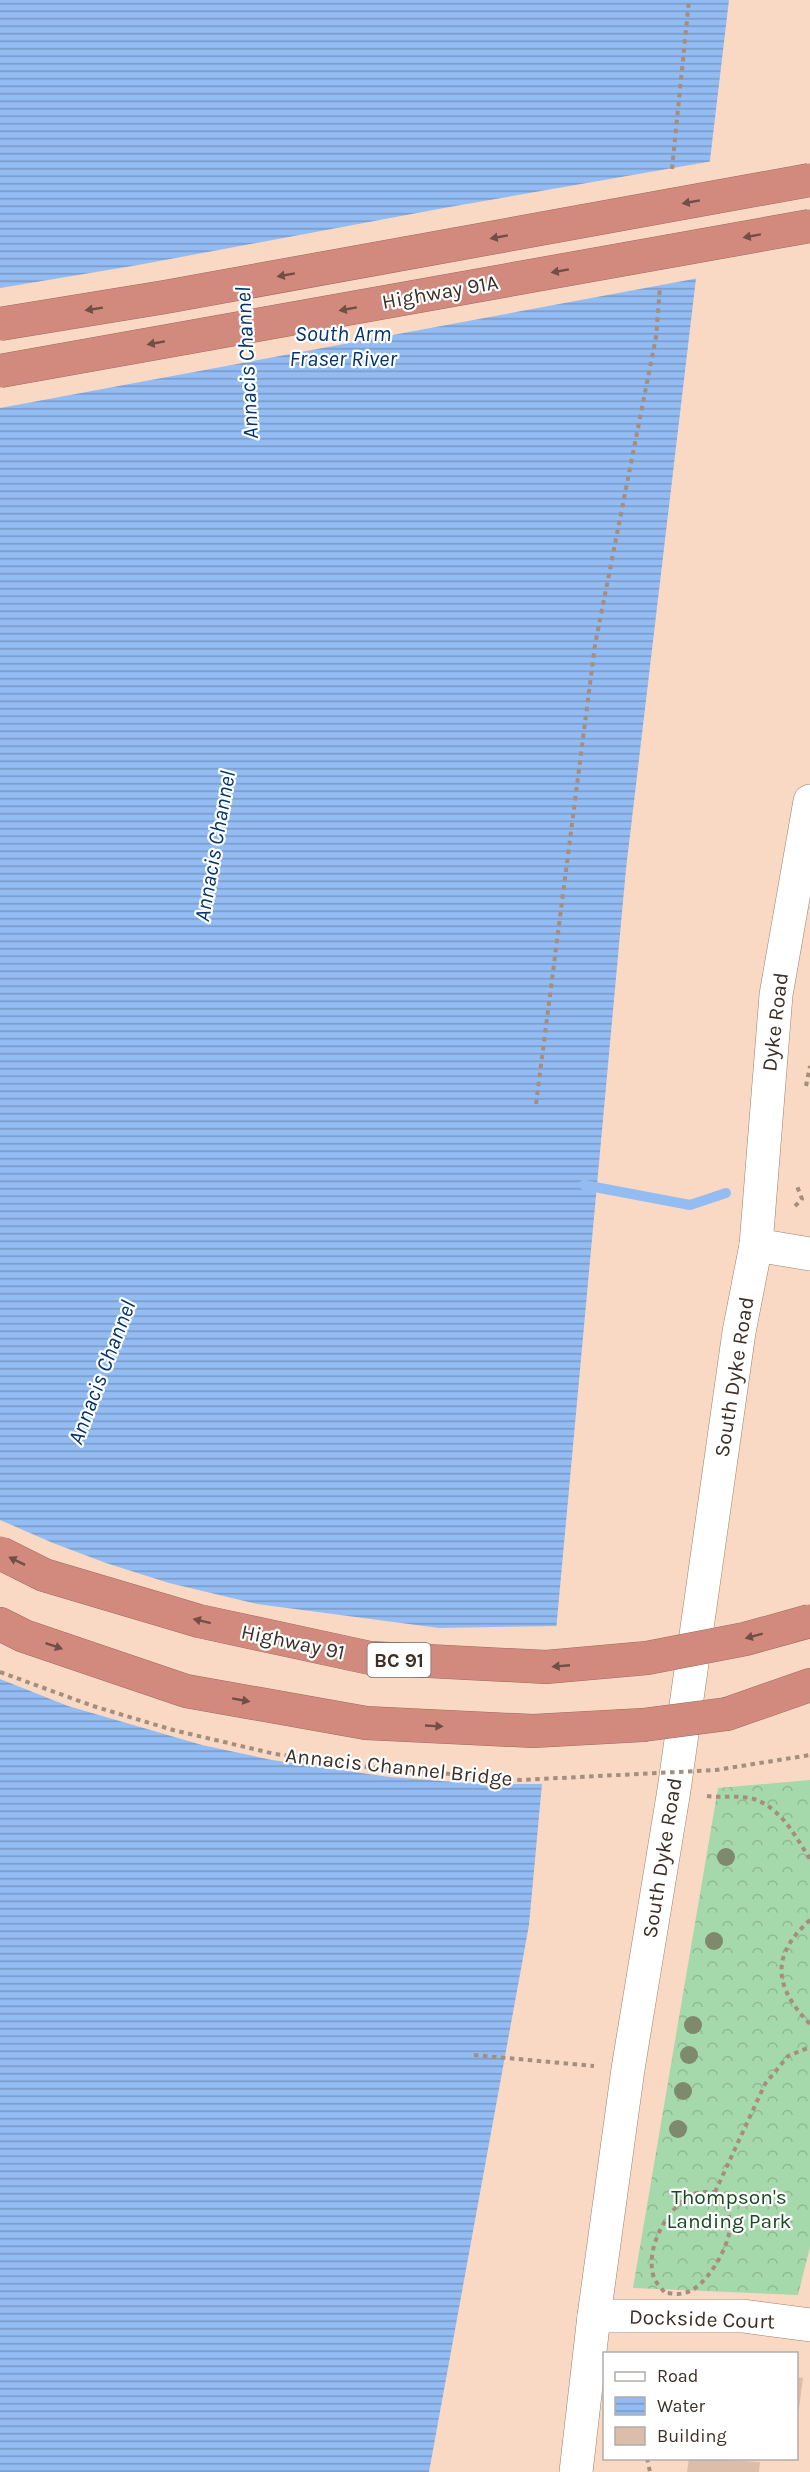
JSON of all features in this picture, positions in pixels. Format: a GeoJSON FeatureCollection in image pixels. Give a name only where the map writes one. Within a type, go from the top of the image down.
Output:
{"type":"FeatureCollection","features":[{"type":"Feature","properties":{"kind":"highway"},"geometry":{"type":"LineString","coordinates":[[0,324],[165,297],[810,180]]}},
{"type":"Feature","properties":{"kind":"highway","name":"Highway 91A"},"geometry":{"type":"LineString","coordinates":[[0,371],[810,226]]}},
{"type":"Feature","properties":{"kind":"highway","name":"Highway 91"},"geometry":{"type":"LineString","coordinates":[[0,1553],[44,1575],[199,1621],[370,1659],[546,1667],[647,1658],[745,1639],[810,1621]]}},
{"type":"Feature","properties":{"kind":"highway"},"geometry":{"type":"LineString","coordinates":[[0,1624],[24,1636],[186,1690],[366,1723],[533,1731],[643,1725],[810,1702]]}},
{"type":"Feature","properties":{"kind":"highway"},"geometry":{"type":"LineString","coordinates":[[727,1714],[810,1685]]}},
{"type":"Feature","properties":{"kind":"street","name":"Dyke Road"},"geometry":{"type":"LineString","coordinates":[[756,1245],[776,995],[810,801]]}},
{"type":"Feature","properties":{"kind":"street"},"geometry":{"type":"LineString","coordinates":[[756,1245],[810,1254]]}},
{"type":"Feature","properties":{"kind":"street","name":"South Dyke Road"},"geometry":{"type":"LineString","coordinates":[[576,2472],[594,2316],[628,2069],[674,1790],[739,1332],[756,1245]]}},
{"type":"Feature","properties":{"kind":"street","name":"Dockside Court"},"geometry":{"type":"LineString","coordinates":[[594,2316],[743,2316],[810,2325]]}},
{"type":"Feature","properties":{"kind":"path"},"geometry":{"type":"LineString","coordinates":[[672,174],[689,0]]}},
{"type":"Feature","properties":{"kind":"path"},"geometry":{"type":"LineString","coordinates":[[536,1104],[595,645],[656,337],[661,279]]}},
{"type":"Feature","properties":{"kind":"path","name":"Annacis Channel Bridge"},"geometry":{"type":"LineString","coordinates":[[0,1672],[93,1706],[173,1730],[274,1754],[367,1767],[521,1780],[716,1770],[810,1755]]}},
{"type":"Feature","properties":{"kind":"path"},"geometry":{"type":"LineString","coordinates":[[674,1790],[717,1798],[753,1799],[778,1813],[791,1828],[810,1859]]}},
{"type":"Feature","properties":{"kind":"path"},"geometry":{"type":"LineString","coordinates":[[810,1920],[793,1935],[782,1960],[783,1984],[792,2005],[810,2024]]}},
{"type":"Feature","properties":{"kind":"path"},"geometry":{"type":"LineString","coordinates":[[715,2192],[765,2084],[788,2056],[810,2047]]}},
{"type":"Feature","properties":{"kind":"path"},"geometry":{"type":"LineString","coordinates":[[474,2055],[628,2069]]}},
{"type":"Feature","properties":{"kind":"path"},"geometry":{"type":"LineString","coordinates":[[715,2192],[727,2207],[730,2228],[720,2259],[704,2282],[686,2294],[665,2293],[654,2278],[653,2250],[658,2231],[678,2205],[695,2193],[715,2192]]}},
{"type":"Feature","properties":{"kind":"green space","name":"Thompson's Landing Park"},"geometry":{"type":"Polygon","coordinates":[[[810,1780],[810,2247],[798,2295],[633,2288],[718,1788],[810,1780]]]}},
{"type":"Feature","properties":{"kind":"water","name":"South Arm Fraser River"},"geometry":{"type":"Polygon","coordinates":[[[0,0],[729,0],[626,869],[529,1925],[429,2472],[0,2472],[0,0]]]}},
{"type":"Feature","properties":{"kind":"pier"},"geometry":{"type":"Polygon","coordinates":[[[713,161],[699,278],[0,408],[0,288],[713,161]]]}},
{"type":"Feature","properties":{"kind":"pier"},"geometry":{"type":"Polygon","coordinates":[[[0,1520],[106,1563],[169,1583],[257,1604],[439,1628],[559,1626],[545,1784],[481,1784],[389,1777],[272,1760],[202,1745],[68,1706],[0,1679],[0,1520]]]}},
{"type":"Feature","properties":{"kind":"building"},"geometry":{"type":"Polygon","coordinates":[[[798,2377],[803,2378],[798,2416],[798,2377]]]}},
{"type":"Feature","properties":{"kind":"building"},"geometry":{"type":"Polygon","coordinates":[[[689,2460],[760,2462],[759,2472],[687,2472],[689,2460]]]}},
{"type":"Feature","properties":{"kind":"waterway"},"geometry":{"type":"LineString","coordinates":[[584,1185],[690,1205],[726,1193]]}},
{"type":"Feature","properties":{"kind":"water label","name":"Annacis Channel"},"geometry":{"type":"Point","coordinates":[246,363]}},
{"type":"Feature","properties":{"kind":"water label","name":"Annacis Channel"},"geometry":{"type":"Point","coordinates":[214,846]}},
{"type":"Feature","properties":{"kind":"water label","name":"Annacis Channel"},"geometry":{"type":"Point","coordinates":[101,1372]}}]}
